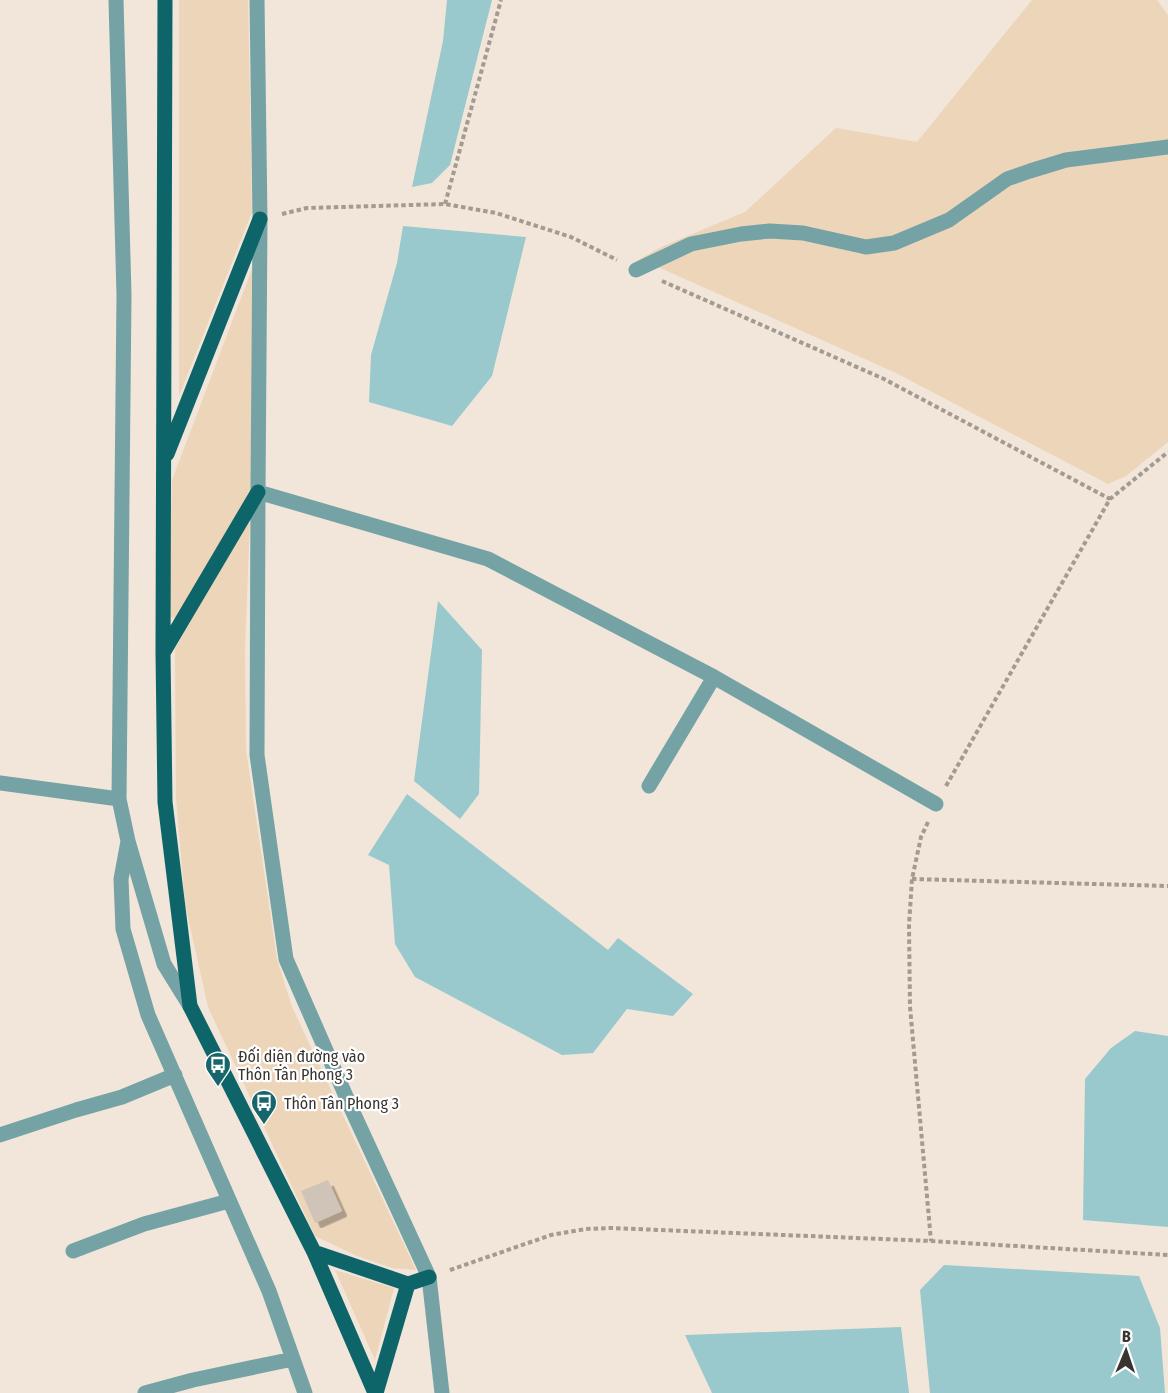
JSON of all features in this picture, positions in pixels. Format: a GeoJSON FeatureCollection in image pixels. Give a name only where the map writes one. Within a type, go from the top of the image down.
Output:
{"type":"FeatureCollection","features":[{"type":"Feature","properties":{"kind":"main road"},"geometry":{"type":"LineString","coordinates":[[165,0],[163,463],[165,802],[189,1006],[314,1252],[376,1393]]}},
{"type":"Feature","properties":{"kind":"main road"},"geometry":{"type":"LineString","coordinates":[[163,463],[260,219]]}},
{"type":"Feature","properties":{"kind":"main road"},"geometry":{"type":"LineString","coordinates":[[163,653],[258,492]]}},
{"type":"Feature","properties":{"kind":"main road"},"geometry":{"type":"LineString","coordinates":[[314,1252],[408,1284],[429,1277]]}},
{"type":"Feature","properties":{"kind":"main road"},"geometry":{"type":"LineString","coordinates":[[376,1393],[408,1284]]}},
{"type":"Feature","properties":{"kind":"street"},"geometry":{"type":"LineString","coordinates":[[116,0],[124,295],[119,799],[128,841],[164,964],[189,1006]]}},
{"type":"Feature","properties":{"kind":"street"},"geometry":{"type":"LineString","coordinates":[[257,0],[260,219],[257,755],[286,959],[429,1277],[442,1393]]}},
{"type":"Feature","properties":{"kind":"street"},"geometry":{"type":"LineString","coordinates":[[636,270],[691,244],[741,234],[770,231],[804,232],[866,247],[894,243],[949,220],[1007,179],[1066,160],[1168,147]]}},
{"type":"Feature","properties":{"kind":"street"},"geometry":{"type":"LineString","coordinates":[[258,492],[488,559],[714,677],[936,804]]}},
{"type":"Feature","properties":{"kind":"street"},"geometry":{"type":"LineString","coordinates":[[649,786],[714,677]]}},
{"type":"Feature","properties":{"kind":"street"},"geometry":{"type":"LineString","coordinates":[[0,783],[119,799]]}},
{"type":"Feature","properties":{"kind":"street"},"geometry":{"type":"LineString","coordinates":[[128,841],[121,879],[123,929],[148,1015],[269,1291],[305,1393]]}},
{"type":"Feature","properties":{"kind":"street"},"geometry":{"type":"LineString","coordinates":[[0,1135],[122,1097],[175,1075]]}},
{"type":"Feature","properties":{"kind":"street"},"geometry":{"type":"LineString","coordinates":[[74,1251],[144,1224],[229,1201]]}},
{"type":"Feature","properties":{"kind":"street"},"geometry":{"type":"LineString","coordinates":[[145,1393],[293,1359]]}},
{"type":"Feature","properties":{"kind":"path"},"geometry":{"type":"LineString","coordinates":[[445,204],[501,0]]}},
{"type":"Feature","properties":{"kind":"path"},"geometry":{"type":"LineString","coordinates":[[260,219],[307,208],[445,204],[496,213],[571,237],[636,270],[884,379],[1110,500]]}},
{"type":"Feature","properties":{"kind":"path"},"geometry":{"type":"LineString","coordinates":[[931,1241],[909,1007],[909,925],[912,879],[921,837],[936,804],[1110,500],[1168,452]]}},
{"type":"Feature","properties":{"kind":"path"},"geometry":{"type":"LineString","coordinates":[[912,879],[1168,886]]}},
{"type":"Feature","properties":{"kind":"path"},"geometry":{"type":"LineString","coordinates":[[429,1277],[551,1235],[586,1229],[611,1228],[931,1241],[1168,1255]]}},
{"type":"Feature","properties":{"kind":"shaded area"},"geometry":{"type":"Polygon","coordinates":[[[179,0],[248,0],[252,212],[179,396],[179,0]]]}},
{"type":"Feature","properties":{"kind":"shaded area"},"geometry":{"type":"Polygon","coordinates":[[[1032,0],[1157,0],[1168,15],[1168,442],[1126,476],[1108,484],[896,373],[640,259],[661,247],[745,212],[836,128],[917,142],[1032,0]]]}},
{"type":"Feature","properties":{"kind":"shaded area"},"geometry":{"type":"Polygon","coordinates":[[[252,269],[251,491],[176,618],[169,617],[172,480],[252,269]]]}},
{"type":"Feature","properties":{"kind":"shaded area"},"geometry":{"type":"Polygon","coordinates":[[[250,516],[245,650],[246,750],[277,959],[292,1007],[416,1270],[392,1268],[357,1256],[315,1236],[208,1007],[185,904],[176,798],[175,649],[250,516]]]}},
{"type":"Feature","properties":{"kind":"shaded area"},"geometry":{"type":"Polygon","coordinates":[[[335,1270],[394,1288],[375,1360],[335,1270]]]}},
{"type":"Feature","properties":{"kind":"water"},"geometry":{"type":"Polygon","coordinates":[[[447,0],[492,0],[450,165],[432,183],[412,187],[443,41],[447,0]]]}},
{"type":"Feature","properties":{"kind":"water"},"geometry":{"type":"Polygon","coordinates":[[[403,226],[526,237],[492,376],[452,426],[369,402],[371,355],[397,263],[403,226]]]}},
{"type":"Feature","properties":{"kind":"water"},"geometry":{"type":"Polygon","coordinates":[[[438,601],[482,650],[479,794],[460,819],[414,781],[438,601]]]}},
{"type":"Feature","properties":{"kind":"water"},"geometry":{"type":"Polygon","coordinates":[[[407,794],[608,950],[618,938],[693,994],[673,1016],[627,1009],[593,1053],[562,1055],[415,977],[395,944],[389,865],[368,855],[407,794]]]}},
{"type":"Feature","properties":{"kind":"water"},"geometry":{"type":"Polygon","coordinates":[[[1135,1031],[1168,1036],[1168,1227],[1083,1220],[1085,1079],[1111,1048],[1135,1031]]]}},
{"type":"Feature","properties":{"kind":"water"},"geometry":{"type":"Polygon","coordinates":[[[944,1265],[1139,1276],[1160,1328],[1165,1393],[930,1393],[920,1290],[944,1265]]]}},
{"type":"Feature","properties":{"kind":"water"},"geometry":{"type":"Polygon","coordinates":[[[901,1327],[909,1393],[712,1393],[685,1335],[901,1327]]]}},
{"type":"Feature","properties":{"kind":"building"},"geometry":{"type":"Polygon","coordinates":[[[328,1180],[342,1211],[315,1223],[301,1191],[328,1180]]]}},
{"type":"Feature","properties":{"kind":"place","name":"Đối diện đường vào Thôn Tân Phong 3"},"geometry":{"type":"Point","coordinates":[218,1088]}},
{"type":"Feature","properties":{"kind":"place","name":"Thôn Tân Phong 3"},"geometry":{"type":"Point","coordinates":[264,1126]}}]}
